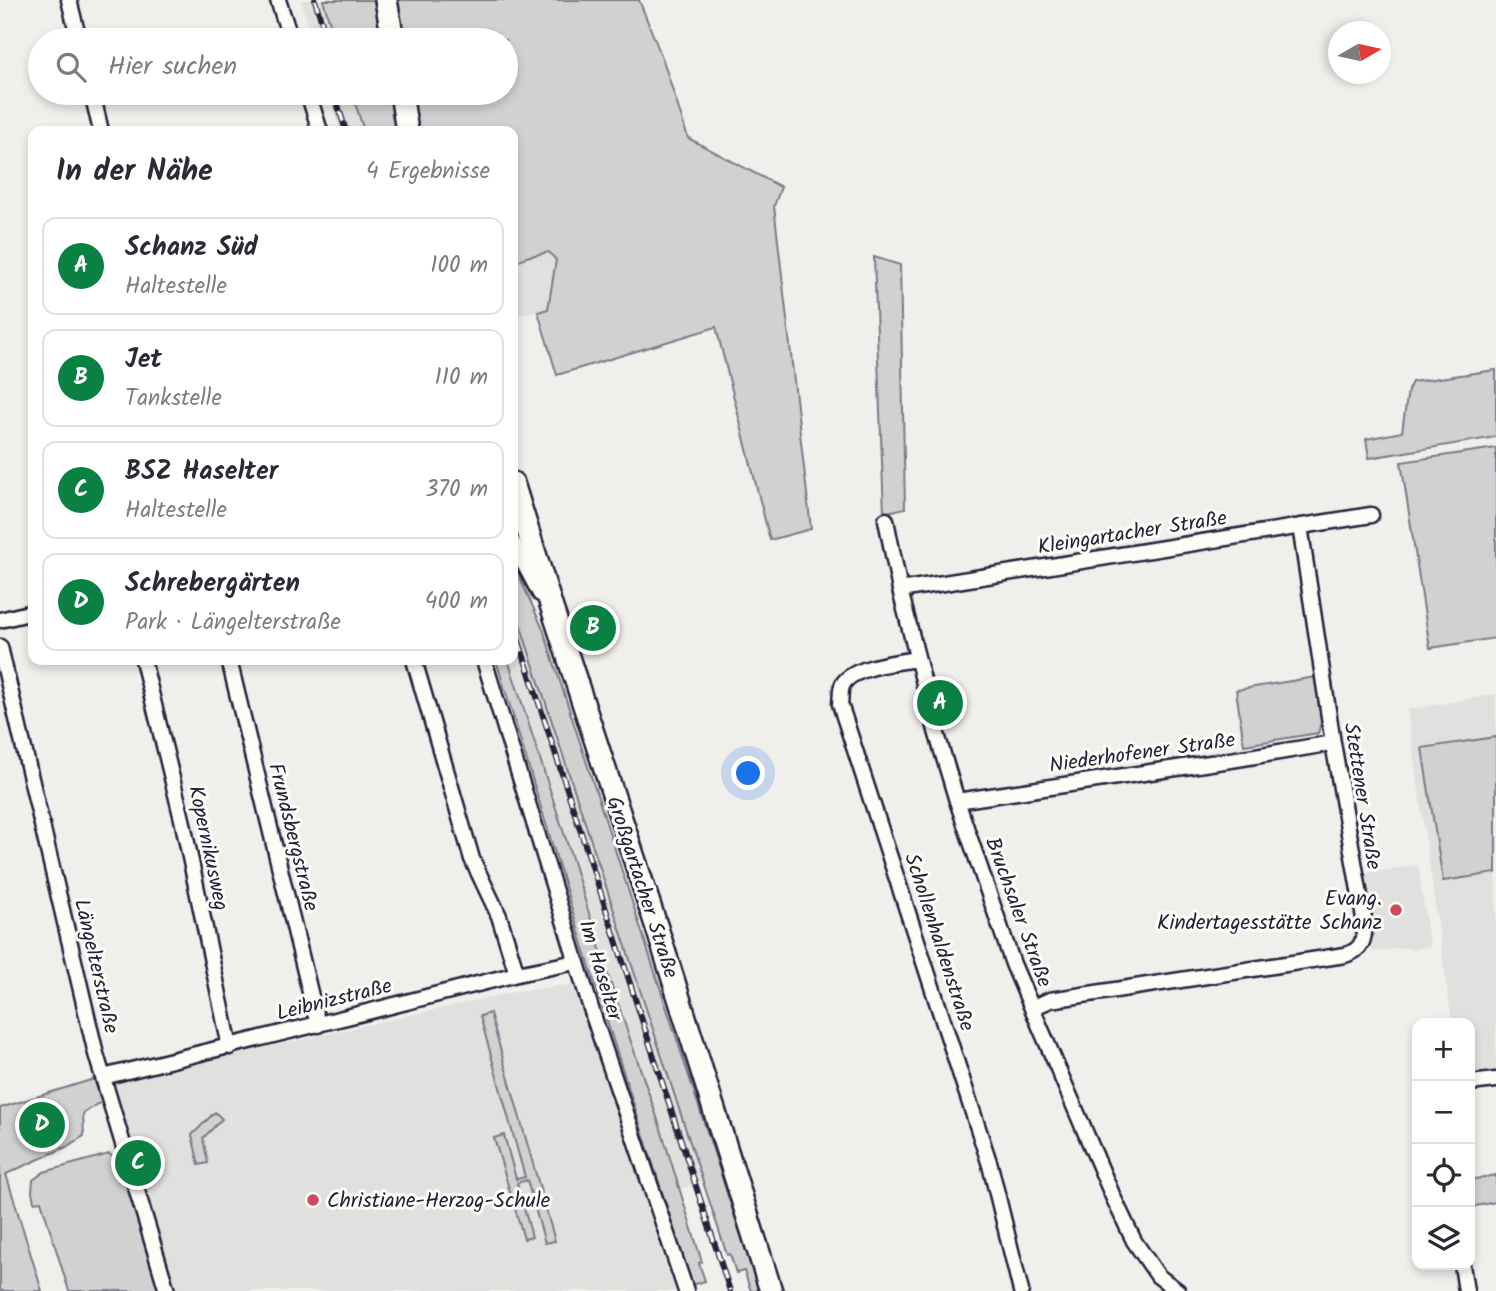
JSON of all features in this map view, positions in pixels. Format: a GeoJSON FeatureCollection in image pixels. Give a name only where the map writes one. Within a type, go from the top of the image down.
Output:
{"type":"FeatureCollection","features":[{"type":"Feature","properties":{"kind":"main road"},"geometry":{"type":"LineString","coordinates":[[386,0],[391,28]]}},
{"type":"Feature","properties":{"kind":"main road"},"geometry":{"type":"LineString","coordinates":[[403,105],[406,126]]}},
{"type":"Feature","properties":{"kind":"main road","name":"Großgartacher Straße"},"geometry":{"type":"LineString","coordinates":[[518,499],[771,1291]]}},
{"type":"Feature","properties":{"kind":"street"},"geometry":{"type":"LineString","coordinates":[[69,0],[76,28]]}},
{"type":"Feature","properties":{"kind":"street"},"geometry":{"type":"LineString","coordinates":[[278,0],[287,28]]}},
{"type":"Feature","properties":{"kind":"street"},"geometry":{"type":"LineString","coordinates":[[95,105],[100,126]]}},
{"type":"Feature","properties":{"kind":"street"},"geometry":{"type":"LineString","coordinates":[[312,105],[318,126]]}},
{"type":"Feature","properties":{"kind":"street","name":"Kleingartacher Straße"},"geometry":{"type":"LineString","coordinates":[[900,590],[1371,515]]}},
{"type":"Feature","properties":{"kind":"street","name":"Bruchsaler Straße"},"geometry":{"type":"LineString","coordinates":[[886,520],[917,659],[957,801],[1013,964],[1134,1241],[1158,1276],[1178,1291]]}},
{"type":"Feature","properties":{"kind":"street","name":"Stettener Straße"},"geometry":{"type":"LineString","coordinates":[[1032,1008],[1050,1000],[1354,952],[1361,945],[1365,924],[1333,743],[1300,526]]}},
{"type":"Feature","properties":{"kind":"street"},"geometry":{"type":"LineString","coordinates":[[518,552],[547,607],[551,605]]}},
{"type":"Feature","properties":{"kind":"street"},"geometry":{"type":"LineString","coordinates":[[0,620],[28,613]]}},
{"type":"Feature","properties":{"kind":"street","name":"Längelterstraße"},"geometry":{"type":"LineString","coordinates":[[0,647],[93,1040],[167,1291]]}},
{"type":"Feature","properties":{"kind":"street","name":"Schollenhaldenstraße"},"geometry":{"type":"LineString","coordinates":[[917,659],[883,664],[850,676],[842,686],[841,704],[990,1165],[1021,1291]]}},
{"type":"Feature","properties":{"kind":"street","name":"Kopernikusweg"},"geometry":{"type":"LineString","coordinates":[[144,665],[182,819],[230,1047]]}},
{"type":"Feature","properties":{"kind":"street","name":"Frundsbergstraße"},"geometry":{"type":"LineString","coordinates":[[230,665],[318,1025]]}},
{"type":"Feature","properties":{"kind":"street"},"geometry":{"type":"LineString","coordinates":[[415,665],[472,859],[499,916],[517,974]]}},
{"type":"Feature","properties":{"kind":"street","name":"Im Haselter"},"geometry":{"type":"LineString","coordinates":[[486,665],[576,961],[686,1291]]}},
{"type":"Feature","properties":{"kind":"street","name":"Niederhofener Straße"},"geometry":{"type":"LineString","coordinates":[[957,801],[1333,743]]}},
{"type":"Feature","properties":{"kind":"street","name":"Leibnizstraße"},"geometry":{"type":"LineString","coordinates":[[103,1077],[576,961]]}},
{"type":"Feature","properties":{"kind":"street"},"geometry":{"type":"LineString","coordinates":[[1475,1082],[1496,1080]]}},
{"type":"Feature","properties":{"kind":"street"},"geometry":{"type":"LineString","coordinates":[[1463,1270],[1466,1291]]}},
{"type":"Feature","properties":{"kind":"shaded area"},"geometry":{"type":"Polygon","coordinates":[[[301,0],[323,0],[331,28],[309,28],[301,0]]]}},
{"type":"Feature","properties":{"kind":"shaded area"},"geometry":{"type":"Polygon","coordinates":[[[323,0],[377,0],[381,28],[331,28],[323,0]]]}},
{"type":"Feature","properties":{"kind":"shaded area"},"geometry":{"type":"Polygon","coordinates":[[[397,0],[639,0],[663,60],[688,138],[781,187],[774,206],[811,529],[770,540],[716,327],[557,375],[538,312],[548,309],[556,260],[549,252],[518,261],[518,126],[417,126],[413,105],[518,105],[518,28],[400,28],[397,0]]]}},
{"type":"Feature","properties":{"kind":"shaded area"},"geometry":{"type":"Polygon","coordinates":[[[332,105],[356,105],[362,126],[338,126],[332,105]]]}},
{"type":"Feature","properties":{"kind":"shaded area"},"geometry":{"type":"Polygon","coordinates":[[[356,105],[394,105],[398,126],[362,126],[356,105]]]}},
{"type":"Feature","properties":{"kind":"shaded area"},"geometry":{"type":"Polygon","coordinates":[[[550,252],[556,260],[548,310],[518,315],[518,261],[550,252]]]}},
{"type":"Feature","properties":{"kind":"shaded area"},"geometry":{"type":"Polygon","coordinates":[[[874,257],[900,265],[905,508],[884,513],[874,257]]]}},
{"type":"Feature","properties":{"kind":"shaded area"},"geometry":{"type":"Polygon","coordinates":[[[1496,370],[1496,437],[1369,458],[1366,439],[1402,432],[1408,390],[1412,382],[1496,370]]]}},
{"type":"Feature","properties":{"kind":"shaded area"},"geometry":{"type":"Polygon","coordinates":[[[1496,448],[1496,638],[1430,648],[1401,462],[1496,448]]]}},
{"type":"Feature","properties":{"kind":"shaded area"},"geometry":{"type":"Polygon","coordinates":[[[518,574],[543,629],[759,1291],[751,1291],[744,1271],[736,1273],[730,1254],[727,1255],[518,618],[518,574]]]}},
{"type":"Feature","properties":{"kind":"shaded area"},"geometry":{"type":"Polygon","coordinates":[[[518,618],[704,1181],[679,1189],[510,665],[518,665],[518,618]]]}},
{"type":"Feature","properties":{"kind":"shaded area"},"geometry":{"type":"Polygon","coordinates":[[[498,665],[510,665],[608,975],[660,1126],[702,1262],[699,1263],[705,1281],[692,1285],[593,978],[498,665]]]}},
{"type":"Feature","properties":{"kind":"shaded area"},"geometry":{"type":"Polygon","coordinates":[[[1316,677],[1322,719],[1318,733],[1244,745],[1236,690],[1316,677]]]}},
{"type":"Feature","properties":{"kind":"shaded area"},"geometry":{"type":"Polygon","coordinates":[[[1496,694],[1496,1074],[1475,1077],[1475,1018],[1451,1018],[1407,710],[1496,694]]]}},
{"type":"Feature","properties":{"kind":"shaded area"},"geometry":{"type":"Polygon","coordinates":[[[1496,737],[1496,873],[1443,881],[1422,748],[1496,737]]]}},
{"type":"Feature","properties":{"kind":"shaded area","name":"Evang. Kindertagesstätte Schanz"},"geometry":{"type":"Polygon","coordinates":[[[1418,865],[1430,946],[1373,952],[1361,874],[1418,865]]]}},
{"type":"Feature","properties":{"kind":"shaded area"},"geometry":{"type":"Polygon","coordinates":[[[574,984],[675,1291],[173,1291],[113,1082],[518,991],[574,984]]]}},
{"type":"Feature","properties":{"kind":"shaded area"},"geometry":{"type":"Polygon","coordinates":[[[490,1013],[555,1241],[545,1243],[527,1180],[517,1183],[532,1237],[524,1239],[494,1138],[504,1135],[516,1179],[525,1177],[480,1016],[490,1013]]]}},
{"type":"Feature","properties":{"kind":"shaded area"},"geometry":{"type":"Polygon","coordinates":[[[94,1079],[102,1103],[83,1114],[84,1136],[6,1174],[42,1291],[0,1291],[0,1108],[94,1079]]]}},
{"type":"Feature","properties":{"kind":"shaded area"},"geometry":{"type":"Polygon","coordinates":[[[215,1112],[222,1119],[203,1138],[208,1163],[199,1165],[192,1135],[215,1112]]]}},
{"type":"Feature","properties":{"kind":"shaded area"},"geometry":{"type":"Polygon","coordinates":[[[109,1154],[121,1161],[159,1291],[69,1291],[41,1201],[34,1202],[33,1180],[44,1172],[109,1154]]]}},
{"type":"Feature","properties":{"kind":"shaded area"},"geometry":{"type":"Polygon","coordinates":[[[1496,1175],[1496,1202],[1475,1206],[1475,1179],[1496,1175]]]}},
{"type":"Feature","properties":{"kind":"railway"},"geometry":{"type":"LineString","coordinates":[[315,0],[323,28]]}},
{"type":"Feature","properties":{"kind":"railway"},"geometry":{"type":"LineString","coordinates":[[338,105],[344,126]]}},
{"type":"Feature","properties":{"kind":"railway"},"geometry":{"type":"LineString","coordinates":[[518,638],[730,1291]]}},
{"type":"Feature","properties":{"kind":"place","name":"Jet"},"geometry":{"type":"Point","coordinates":[593,628]}},
{"type":"Feature","properties":{"kind":"place","name":"Schanz Süd"},"geometry":{"type":"Point","coordinates":[940,703]}},
{"type":"Feature","properties":{"kind":"place","name":"Evang. Kindertagesstätte Schanz"},"geometry":{"type":"Point","coordinates":[1396,910]}},
{"type":"Feature","properties":{"kind":"place","name":"Schrebergärten"},"geometry":{"type":"Point","coordinates":[42,1125]}},
{"type":"Feature","properties":{"kind":"place","name":"BSZ Haselter"},"geometry":{"type":"Point","coordinates":[138,1163]}},
{"type":"Feature","properties":{"kind":"place","name":"Christiane-Herzog-Schule"},"geometry":{"type":"Point","coordinates":[313,1200]}}]}
